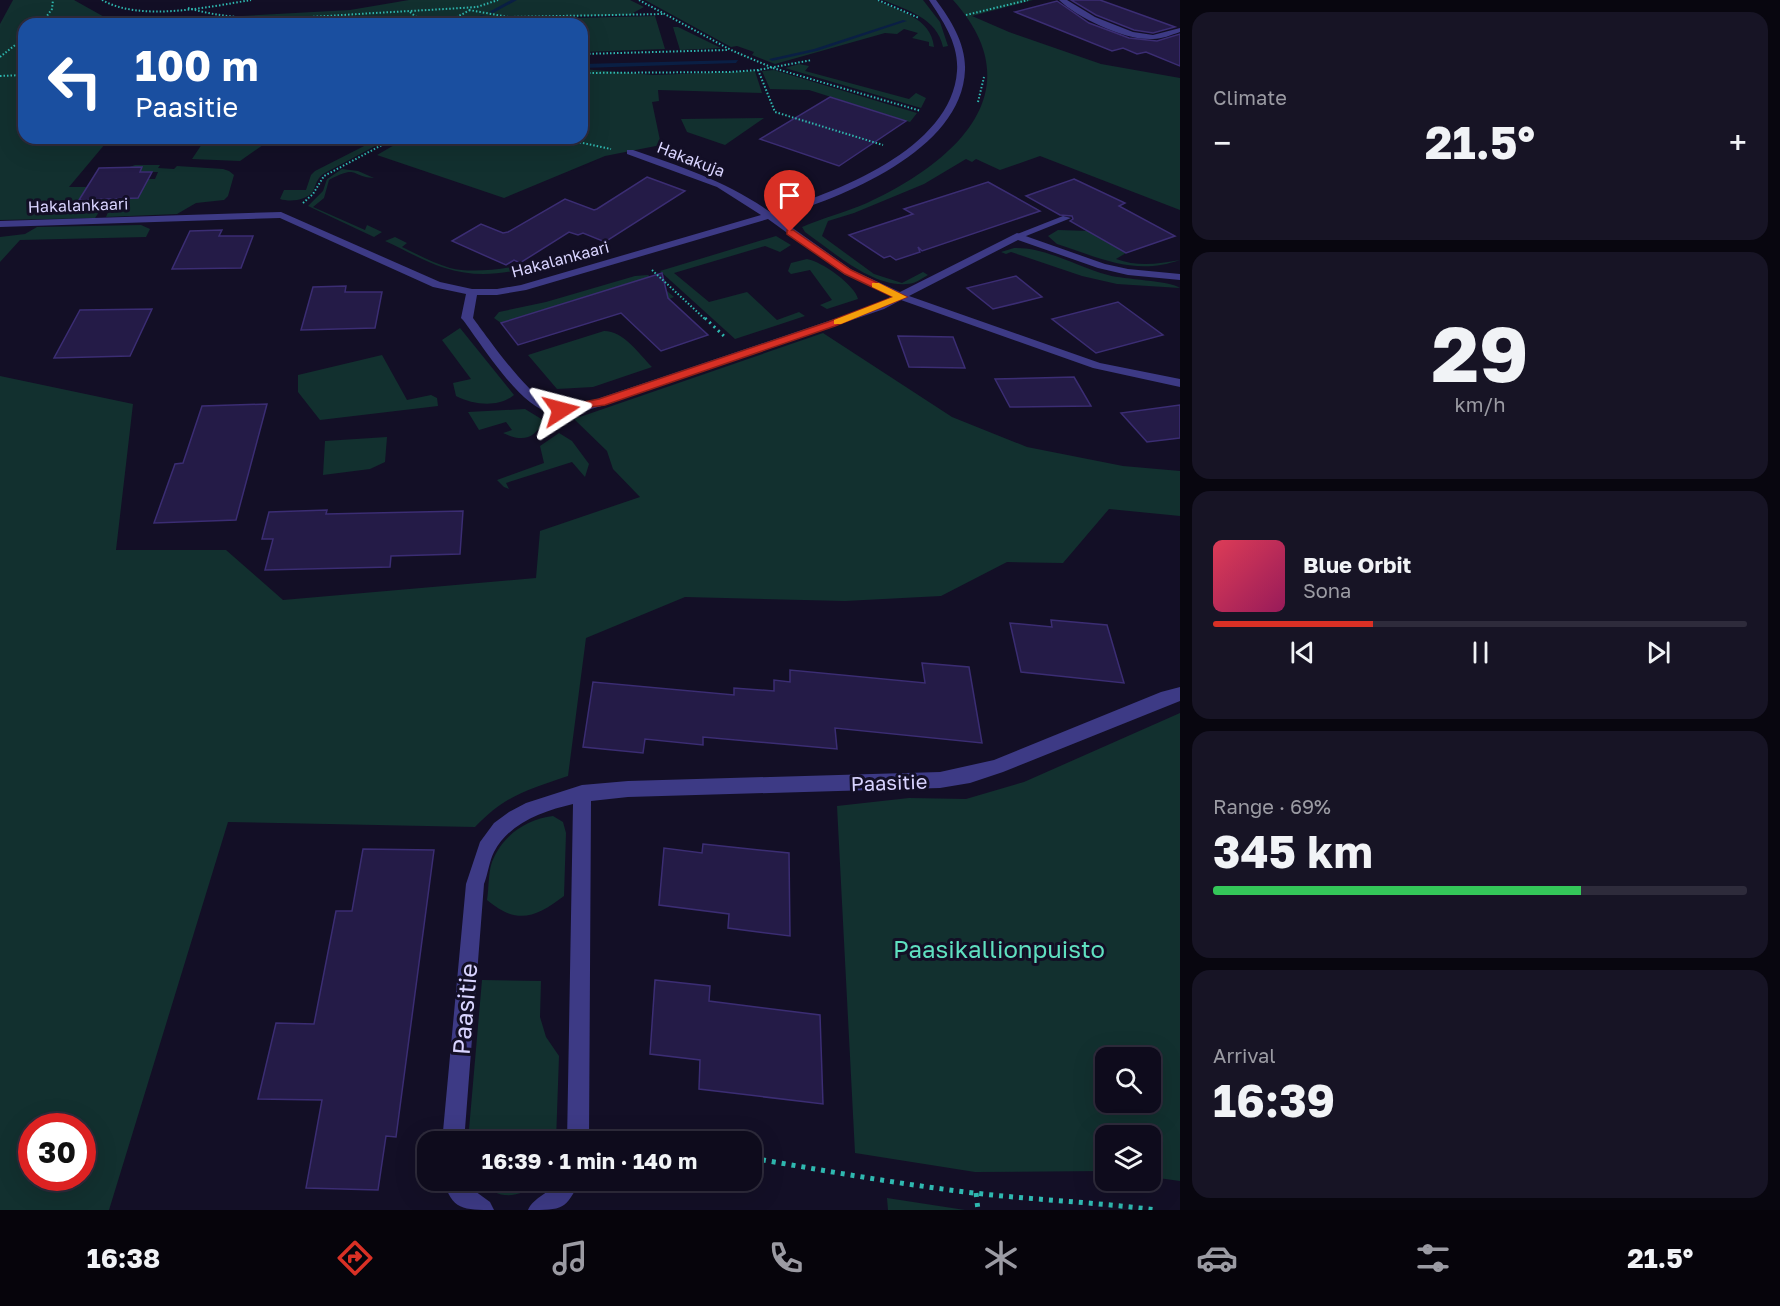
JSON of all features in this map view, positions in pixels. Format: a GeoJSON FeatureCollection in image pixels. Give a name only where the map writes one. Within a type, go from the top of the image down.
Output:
{"type":"FeatureCollection","features":[{"type":"Feature","properties":{"kind":"street","name":"Hakalankaari"},"geometry":{"type":"LineString","coordinates":[[0,224],[280,215],[437,285],[472,292],[522,288],[770,217],[845,190],[878,174],[899,160],[932,131],[944,117],[956,96],[960,83],[960,55],[950,26],[932,0]]}},
{"type":"Feature","properties":{"kind":"street"},"geometry":{"type":"LineString","coordinates":[[1062,0],[1095,19],[1130,33],[1151,37],[1180,30]]}},
{"type":"Feature","properties":{"kind":"street","name":"Hakakuja"},"geometry":{"type":"LineString","coordinates":[[630,152],[702,177],[770,217]]}},
{"type":"Feature","properties":{"kind":"street"},"geometry":{"type":"LineString","coordinates":[[770,217],[848,272],[902,297],[1097,366],[1180,383]]}},
{"type":"Feature","properties":{"kind":"street"},"geometry":{"type":"LineString","coordinates":[[472,292],[467,318],[533,400],[549,409],[561,410],[601,402],[861,314],[902,297],[1017,236],[1066,218]]}},
{"type":"Feature","properties":{"kind":"street"},"geometry":{"type":"LineString","coordinates":[[1017,236],[1102,266],[1128,272],[1180,277]]}},
{"type":"Feature","properties":{"kind":"street","name":"Paasitie"},"geometry":{"type":"LineString","coordinates":[[454,1131],[475,884],[489,843],[507,824],[540,804],[582,793],[640,789],[939,780],[970,775],[997,767],[1180,694]]}},
{"type":"Feature","properties":{"kind":"street"},"geometry":{"type":"LineString","coordinates":[[578,1131],[582,793]]}},
{"type":"Feature","properties":{"kind":"street"},"geometry":{"type":"LineString","coordinates":[[458,1191],[482,1210]]}},
{"type":"Feature","properties":{"kind":"street"},"geometry":{"type":"LineString","coordinates":[[540,1210],[562,1195],[564,1191]]}},
{"type":"Feature","properties":{"kind":"path"},"geometry":{"type":"LineString","coordinates":[[45,18],[52,9],[52,0]]}},
{"type":"Feature","properties":{"kind":"path"},"geometry":{"type":"LineString","coordinates":[[102,0],[107,5],[122,10],[188,8],[251,0]]}},
{"type":"Feature","properties":{"kind":"path"},"geometry":{"type":"LineString","coordinates":[[482,0],[487,3]]}},
{"type":"Feature","properties":{"kind":"path"},"geometry":{"type":"LineString","coordinates":[[455,18],[469,10],[498,0]]}},
{"type":"Feature","properties":{"kind":"path"},"geometry":{"type":"LineString","coordinates":[[639,0],[731,50],[773,68],[924,113],[928,107]]}},
{"type":"Feature","properties":{"kind":"path"},"geometry":{"type":"LineString","coordinates":[[879,0],[923,21]]}},
{"type":"Feature","properties":{"kind":"path"},"geometry":{"type":"LineString","coordinates":[[963,16],[1028,0]]}},
{"type":"Feature","properties":{"kind":"path"},"geometry":{"type":"LineString","coordinates":[[188,8],[214,16],[247,18],[477,7]]}},
{"type":"Feature","properties":{"kind":"path"},"geometry":{"type":"LineString","coordinates":[[469,10],[508,17],[664,14]]}},
{"type":"Feature","properties":{"kind":"path"},"geometry":{"type":"LineString","coordinates":[[410,12],[418,18]]}},
{"type":"Feature","properties":{"kind":"path"},"geometry":{"type":"LineString","coordinates":[[0,57],[18,43]]}},
{"type":"Feature","properties":{"kind":"path"},"geometry":{"type":"LineString","coordinates":[[738,53],[745,49]]}},
{"type":"Feature","properties":{"kind":"path"},"geometry":{"type":"LineString","coordinates":[[588,54],[731,50]]}},
{"type":"Feature","properties":{"kind":"path"},"geometry":{"type":"LineString","coordinates":[[588,73],[759,70],[812,60]]}},
{"type":"Feature","properties":{"kind":"path"},"geometry":{"type":"LineString","coordinates":[[759,70],[775,112],[888,146],[878,153]]}},
{"type":"Feature","properties":{"kind":"path"},"geometry":{"type":"LineString","coordinates":[[0,76],[18,75]]}},
{"type":"Feature","properties":{"kind":"path"},"geometry":{"type":"LineString","coordinates":[[588,143],[630,152]]}},
{"type":"Feature","properties":{"kind":"path"},"geometry":{"type":"LineString","coordinates":[[297,206],[317,192],[324,176],[384,144]]}},
{"type":"Feature","properties":{"kind":"path"},"geometry":{"type":"LineString","coordinates":[[650,268],[727,339]]}},
{"type":"Feature","properties":{"kind":"path"},"geometry":{"type":"LineString","coordinates":[[762,1160],[887,1181],[976,1193],[1093,1202],[1156,1210]]}},
{"type":"Feature","properties":{"kind":"path"},"geometry":{"type":"LineString","coordinates":[[976,1193],[978,1210]]}},
{"type":"Feature","properties":{"kind":"green space"},"geometry":{"type":"Polygon","coordinates":[[[13,0],[74,0],[106,18],[18,18],[18,144],[105,144],[69,187],[87,187],[77,203],[107,200],[95,218],[0,220],[0,24],[13,0]]]}},
{"type":"Feature","properties":{"kind":"green space"},"geometry":{"type":"Polygon","coordinates":[[[409,0],[630,0],[644,7],[633,13],[636,15],[492,18],[205,18],[350,10],[409,0]]]}},
{"type":"Feature","properties":{"kind":"green space"},"geometry":{"type":"Polygon","coordinates":[[[645,0],[876,0],[920,22],[932,37],[934,47],[929,46],[929,42],[912,38],[918,33],[904,29],[897,34],[885,33],[775,64],[752,55],[754,52],[737,46],[731,47],[645,0]]]}},
{"type":"Feature","properties":{"kind":"green space"},"geometry":{"type":"Polygon","coordinates":[[[883,0],[923,0],[940,22],[948,46],[943,47],[940,37],[920,16],[883,0]]]}},
{"type":"Feature","properties":{"kind":"green space"},"geometry":{"type":"Polygon","coordinates":[[[953,0],[1033,0],[972,16],[1009,32],[1101,64],[1180,78],[1180,210],[1040,156],[1000,170],[976,159],[972,162],[966,159],[924,184],[854,213],[828,221],[822,236],[874,274],[902,283],[923,272],[928,275],[918,281],[906,284],[893,283],[866,274],[805,232],[802,227],[867,203],[899,187],[954,145],[973,121],[985,94],[987,65],[977,33],[953,0]]]}},
{"type":"Feature","properties":{"kind":"green space"},"geometry":{"type":"Polygon","coordinates":[[[655,16],[665,49],[588,52],[588,18],[578,18],[655,16]]]}},
{"type":"Feature","properties":{"kind":"green space"},"geometry":{"type":"Polygon","coordinates":[[[673,27],[678,27],[721,48],[680,50],[673,27]]]}},
{"type":"Feature","properties":{"kind":"green space"},"geometry":{"type":"Polygon","coordinates":[[[799,64],[809,66],[805,71],[909,99],[916,93],[926,98],[921,108],[785,68],[799,64]]]}},
{"type":"Feature","properties":{"kind":"green space"},"geometry":{"type":"Polygon","coordinates":[[[588,70],[654,75],[755,71],[762,93],[658,90],[659,101],[652,102],[661,145],[605,156],[504,198],[377,155],[396,144],[588,144],[588,70]]]}},
{"type":"Feature","properties":{"kind":"green space"},"geometry":{"type":"Polygon","coordinates":[[[774,70],[917,113],[910,122],[809,90],[770,89],[762,71],[774,70]]]}},
{"type":"Feature","properties":{"kind":"green space"},"geometry":{"type":"Polygon","coordinates":[[[764,118],[725,145],[687,132],[681,119],[764,118]]]}},
{"type":"Feature","properties":{"kind":"green space"},"geometry":{"type":"Polygon","coordinates":[[[202,144],[264,144],[240,161],[192,159],[202,144]]]}},
{"type":"Feature","properties":{"kind":"green space"},"geometry":{"type":"Polygon","coordinates":[[[368,144],[377,145],[323,174],[313,191],[306,197],[293,200],[280,199],[284,190],[306,190],[311,175],[368,144]]]}},
{"type":"Feature","properties":{"kind":"green space"},"geometry":{"type":"Polygon","coordinates":[[[135,165],[160,165],[158,168],[174,169],[177,166],[223,169],[234,175],[228,196],[224,200],[196,203],[177,214],[106,217],[115,196],[138,198],[148,179],[155,179],[158,172],[124,172],[135,165]]]}},
{"type":"Feature","properties":{"kind":"green space"},"geometry":{"type":"Polygon","coordinates":[[[342,169],[358,171],[374,178],[350,172],[339,175],[329,180],[324,198],[313,207],[365,230],[367,225],[382,232],[374,237],[308,206],[323,191],[327,179],[342,169]]]}},
{"type":"Feature","properties":{"kind":"green space"},"geometry":{"type":"Polygon","coordinates":[[[141,225],[150,229],[146,237],[20,240],[0,262],[0,237],[25,234],[37,227],[141,225]]]}},
{"type":"Feature","properties":{"kind":"green space"},"geometry":{"type":"Polygon","coordinates":[[[1058,230],[1089,231],[1126,253],[1116,259],[1124,262],[1148,264],[1180,260],[1164,264],[1148,266],[1118,263],[1057,244],[1048,236],[1058,230]]]}},
{"type":"Feature","properties":{"kind":"green space"},"geometry":{"type":"Polygon","coordinates":[[[776,236],[791,245],[780,252],[765,246],[674,273],[709,302],[747,292],[777,320],[799,312],[805,316],[735,339],[660,271],[776,236]]]}},
{"type":"Feature","properties":{"kind":"green space"},"geometry":{"type":"Polygon","coordinates":[[[395,237],[407,243],[402,247],[437,264],[463,270],[509,268],[566,252],[569,254],[524,269],[477,274],[461,272],[438,265],[385,241],[395,237]]]}},
{"type":"Feature","properties":{"kind":"green space"},"geometry":{"type":"Polygon","coordinates":[[[1014,248],[1050,254],[1108,275],[1166,283],[1180,288],[1117,284],[1082,276],[1011,252],[1006,254],[1001,252],[1014,248]]]}},
{"type":"Feature","properties":{"kind":"green space"},"geometry":{"type":"Polygon","coordinates":[[[807,259],[837,274],[851,287],[858,299],[827,309],[820,305],[832,300],[810,270],[791,274],[788,271],[791,263],[807,259]]]}},
{"type":"Feature","properties":{"kind":"green space"},"geometry":{"type":"Polygon","coordinates":[[[648,275],[674,297],[669,299],[646,278],[501,323],[494,318],[499,312],[546,302],[635,276],[648,275]]]}},
{"type":"Feature","properties":{"kind":"green space"},"geometry":{"type":"Polygon","coordinates":[[[460,328],[514,395],[501,402],[486,404],[456,396],[453,383],[471,379],[442,340],[460,328]]]}},
{"type":"Feature","properties":{"kind":"green space"},"geometry":{"type":"Polygon","coordinates":[[[604,331],[625,339],[652,367],[593,387],[557,389],[528,355],[604,331]]]}},
{"type":"Feature","properties":{"kind":"green space"},"geometry":{"type":"Polygon","coordinates":[[[823,333],[952,417],[1027,447],[1123,466],[1180,471],[1180,516],[1109,509],[1063,563],[1007,562],[941,596],[845,601],[685,597],[586,638],[568,776],[507,800],[475,827],[228,822],[109,1210],[0,1210],[0,376],[133,404],[116,550],[226,550],[283,600],[536,578],[540,531],[640,497],[613,469],[607,451],[574,419],[823,333]]]}},
{"type":"Feature","properties":{"kind":"green space"},"geometry":{"type":"Polygon","coordinates":[[[382,355],[407,400],[431,395],[437,398],[438,406],[320,420],[298,392],[298,375],[382,355]]]}},
{"type":"Feature","properties":{"kind":"green space"},"geometry":{"type":"Polygon","coordinates":[[[525,409],[543,420],[536,432],[522,438],[503,433],[512,430],[506,422],[479,430],[468,412],[525,409]]]}},
{"type":"Feature","properties":{"kind":"green space"},"geometry":{"type":"Polygon","coordinates":[[[559,433],[572,441],[589,464],[585,477],[572,462],[506,483],[509,489],[497,480],[544,463],[540,446],[559,433]]]}},
{"type":"Feature","properties":{"kind":"green space"},"geometry":{"type":"Polygon","coordinates":[[[387,437],[385,462],[370,469],[323,475],[325,441],[387,437]]]}},
{"type":"Feature","properties":{"kind":"green space","name":"Paasikallionpuisto"},"geometry":{"type":"Polygon","coordinates":[[[1180,713],[1180,1181],[1161,1178],[1161,1125],[1095,1125],[1095,1171],[975,1172],[855,1153],[837,806],[909,798],[966,799],[1024,782],[1180,713]]]}},
{"type":"Feature","properties":{"kind":"green space"},"geometry":{"type":"Polygon","coordinates":[[[553,816],[563,822],[566,833],[564,896],[535,914],[526,916],[517,916],[498,908],[487,900],[489,876],[496,853],[516,830],[533,821],[553,816]]]}},
{"type":"Feature","properties":{"kind":"green space"},"geometry":{"type":"Polygon","coordinates":[[[482,980],[541,981],[540,1017],[546,1037],[559,1056],[556,1131],[469,1131],[482,980]]]}},
{"type":"Feature","properties":{"kind":"green space"},"geometry":{"type":"Polygon","coordinates":[[[492,1191],[524,1191],[509,1195],[492,1191]]]}},
{"type":"Feature","properties":{"kind":"green space"},"geometry":{"type":"Polygon","coordinates":[[[887,1198],[965,1210],[888,1210],[887,1198]]]}},
{"type":"Feature","properties":{"kind":"building"},"geometry":{"type":"Polygon","coordinates":[[[1071,0],[1100,0],[1175,27],[1153,33],[1134,30],[1096,15],[1071,0]]]}},
{"type":"Feature","properties":{"kind":"building"},"geometry":{"type":"Polygon","coordinates":[[[1057,1],[1089,23],[1129,38],[1157,41],[1180,34],[1180,66],[1146,52],[1137,54],[1123,48],[1112,51],[1015,12],[1057,1]]]}},
{"type":"Feature","properties":{"kind":"building"},"geometry":{"type":"Polygon","coordinates":[[[830,97],[906,121],[839,166],[760,139],[830,97]]]}},
{"type":"Feature","properties":{"kind":"building"},"geometry":{"type":"Polygon","coordinates":[[[142,167],[140,172],[152,172],[138,198],[79,200],[99,168],[142,167]]]}},
{"type":"Feature","properties":{"kind":"building"},"geometry":{"type":"Polygon","coordinates":[[[647,177],[685,191],[605,242],[583,233],[578,235],[569,232],[520,263],[514,260],[506,265],[452,241],[481,224],[503,233],[508,232],[565,199],[594,210],[647,177]]]}},
{"type":"Feature","properties":{"kind":"building"},"geometry":{"type":"Polygon","coordinates":[[[1074,179],[1125,203],[1119,206],[1175,236],[1126,253],[1070,221],[1073,219],[1072,216],[1060,215],[1026,196],[1074,179]]]}},
{"type":"Feature","properties":{"kind":"building"},"geometry":{"type":"Polygon","coordinates":[[[988,182],[1040,211],[922,251],[918,247],[920,252],[896,260],[890,256],[884,258],[849,235],[913,214],[904,209],[988,182]]]}},
{"type":"Feature","properties":{"kind":"building"},"geometry":{"type":"Polygon","coordinates":[[[222,230],[219,236],[253,236],[241,268],[172,269],[190,231],[222,230]]]}},
{"type":"Feature","properties":{"kind":"building"},"geometry":{"type":"Polygon","coordinates":[[[662,273],[668,298],[708,335],[661,351],[621,313],[518,345],[501,323],[662,273]]]}},
{"type":"Feature","properties":{"kind":"building"},"geometry":{"type":"Polygon","coordinates":[[[1016,276],[1042,297],[993,309],[967,288],[1016,276]]]}},
{"type":"Feature","properties":{"kind":"building"},"geometry":{"type":"Polygon","coordinates":[[[346,286],[345,292],[382,292],[375,328],[301,330],[313,287],[346,286]]]}},
{"type":"Feature","properties":{"kind":"building"},"geometry":{"type":"Polygon","coordinates":[[[1118,302],[1163,335],[1096,353],[1052,319],[1118,302]]]}},
{"type":"Feature","properties":{"kind":"building"},"geometry":{"type":"Polygon","coordinates":[[[152,309],[130,356],[54,358],[80,310],[152,309]]]}},
{"type":"Feature","properties":{"kind":"building"},"geometry":{"type":"Polygon","coordinates":[[[898,336],[953,337],[965,368],[909,367],[898,336]]]}},
{"type":"Feature","properties":{"kind":"building"},"geometry":{"type":"Polygon","coordinates":[[[1074,377],[1091,406],[1010,407],[995,379],[1074,377]]]}},
{"type":"Feature","properties":{"kind":"building"},"geometry":{"type":"Polygon","coordinates":[[[267,404],[236,520],[154,523],[175,464],[183,463],[202,406],[267,404]]]}},
{"type":"Feature","properties":{"kind":"building"},"geometry":{"type":"Polygon","coordinates":[[[1180,405],[1180,438],[1147,442],[1121,413],[1180,405]]]}},
{"type":"Feature","properties":{"kind":"building"},"geometry":{"type":"Polygon","coordinates":[[[327,510],[326,514],[463,511],[460,554],[391,556],[390,567],[265,570],[273,539],[262,539],[269,512],[327,510]]]}},
{"type":"Feature","properties":{"kind":"building"},"geometry":{"type":"Polygon","coordinates":[[[1051,620],[1107,625],[1124,683],[1021,672],[1010,623],[1052,627],[1051,620]]]}},
{"type":"Feature","properties":{"kind":"building"},"geometry":{"type":"Polygon","coordinates":[[[922,663],[969,667],[982,743],[835,728],[837,749],[703,737],[703,745],[645,739],[643,753],[583,747],[593,682],[734,695],[734,688],[774,691],[774,680],[790,682],[790,670],[925,683],[922,663]]]}},
{"type":"Feature","properties":{"kind":"building"},"geometry":{"type":"Polygon","coordinates":[[[703,844],[789,853],[790,936],[728,928],[729,914],[659,905],[664,848],[702,853],[703,844]]]}},
{"type":"Feature","properties":{"kind":"building"},"geometry":{"type":"Polygon","coordinates":[[[363,849],[434,850],[396,1137],[386,1136],[378,1190],[306,1188],[322,1100],[258,1099],[276,1023],[314,1024],[336,911],[352,911],[363,849]]]}},
{"type":"Feature","properties":{"kind":"building"},"geometry":{"type":"Polygon","coordinates":[[[655,980],[710,986],[709,1001],[820,1015],[823,1104],[699,1089],[700,1060],[650,1054],[655,980]]]}},
{"type":"Feature","properties":{"kind":"waterway"},"geometry":{"type":"LineString","coordinates":[[491,12],[515,0]]}},
{"type":"Feature","properties":{"kind":"waterway"},"geometry":{"type":"LineString","coordinates":[[966,2],[971,0]]}},
{"type":"Feature","properties":{"kind":"waterway"},"geometry":{"type":"LineString","coordinates":[[772,59],[815,50],[905,21]]}},
{"type":"Feature","properties":{"kind":"waterway"},"geometry":{"type":"LineString","coordinates":[[588,66],[736,61]]}},
{"type":"Feature","properties":{"kind":"slow traffic"},"geometry":{"type":"LineString","coordinates":[[837,322],[902,297],[876,285]]}},
{"type":"Feature","properties":{"kind":"route"},"geometry":{"type":"LineString","coordinates":[[561,410],[601,402],[880,307],[902,297],[848,272],[790,232]]}}]}
